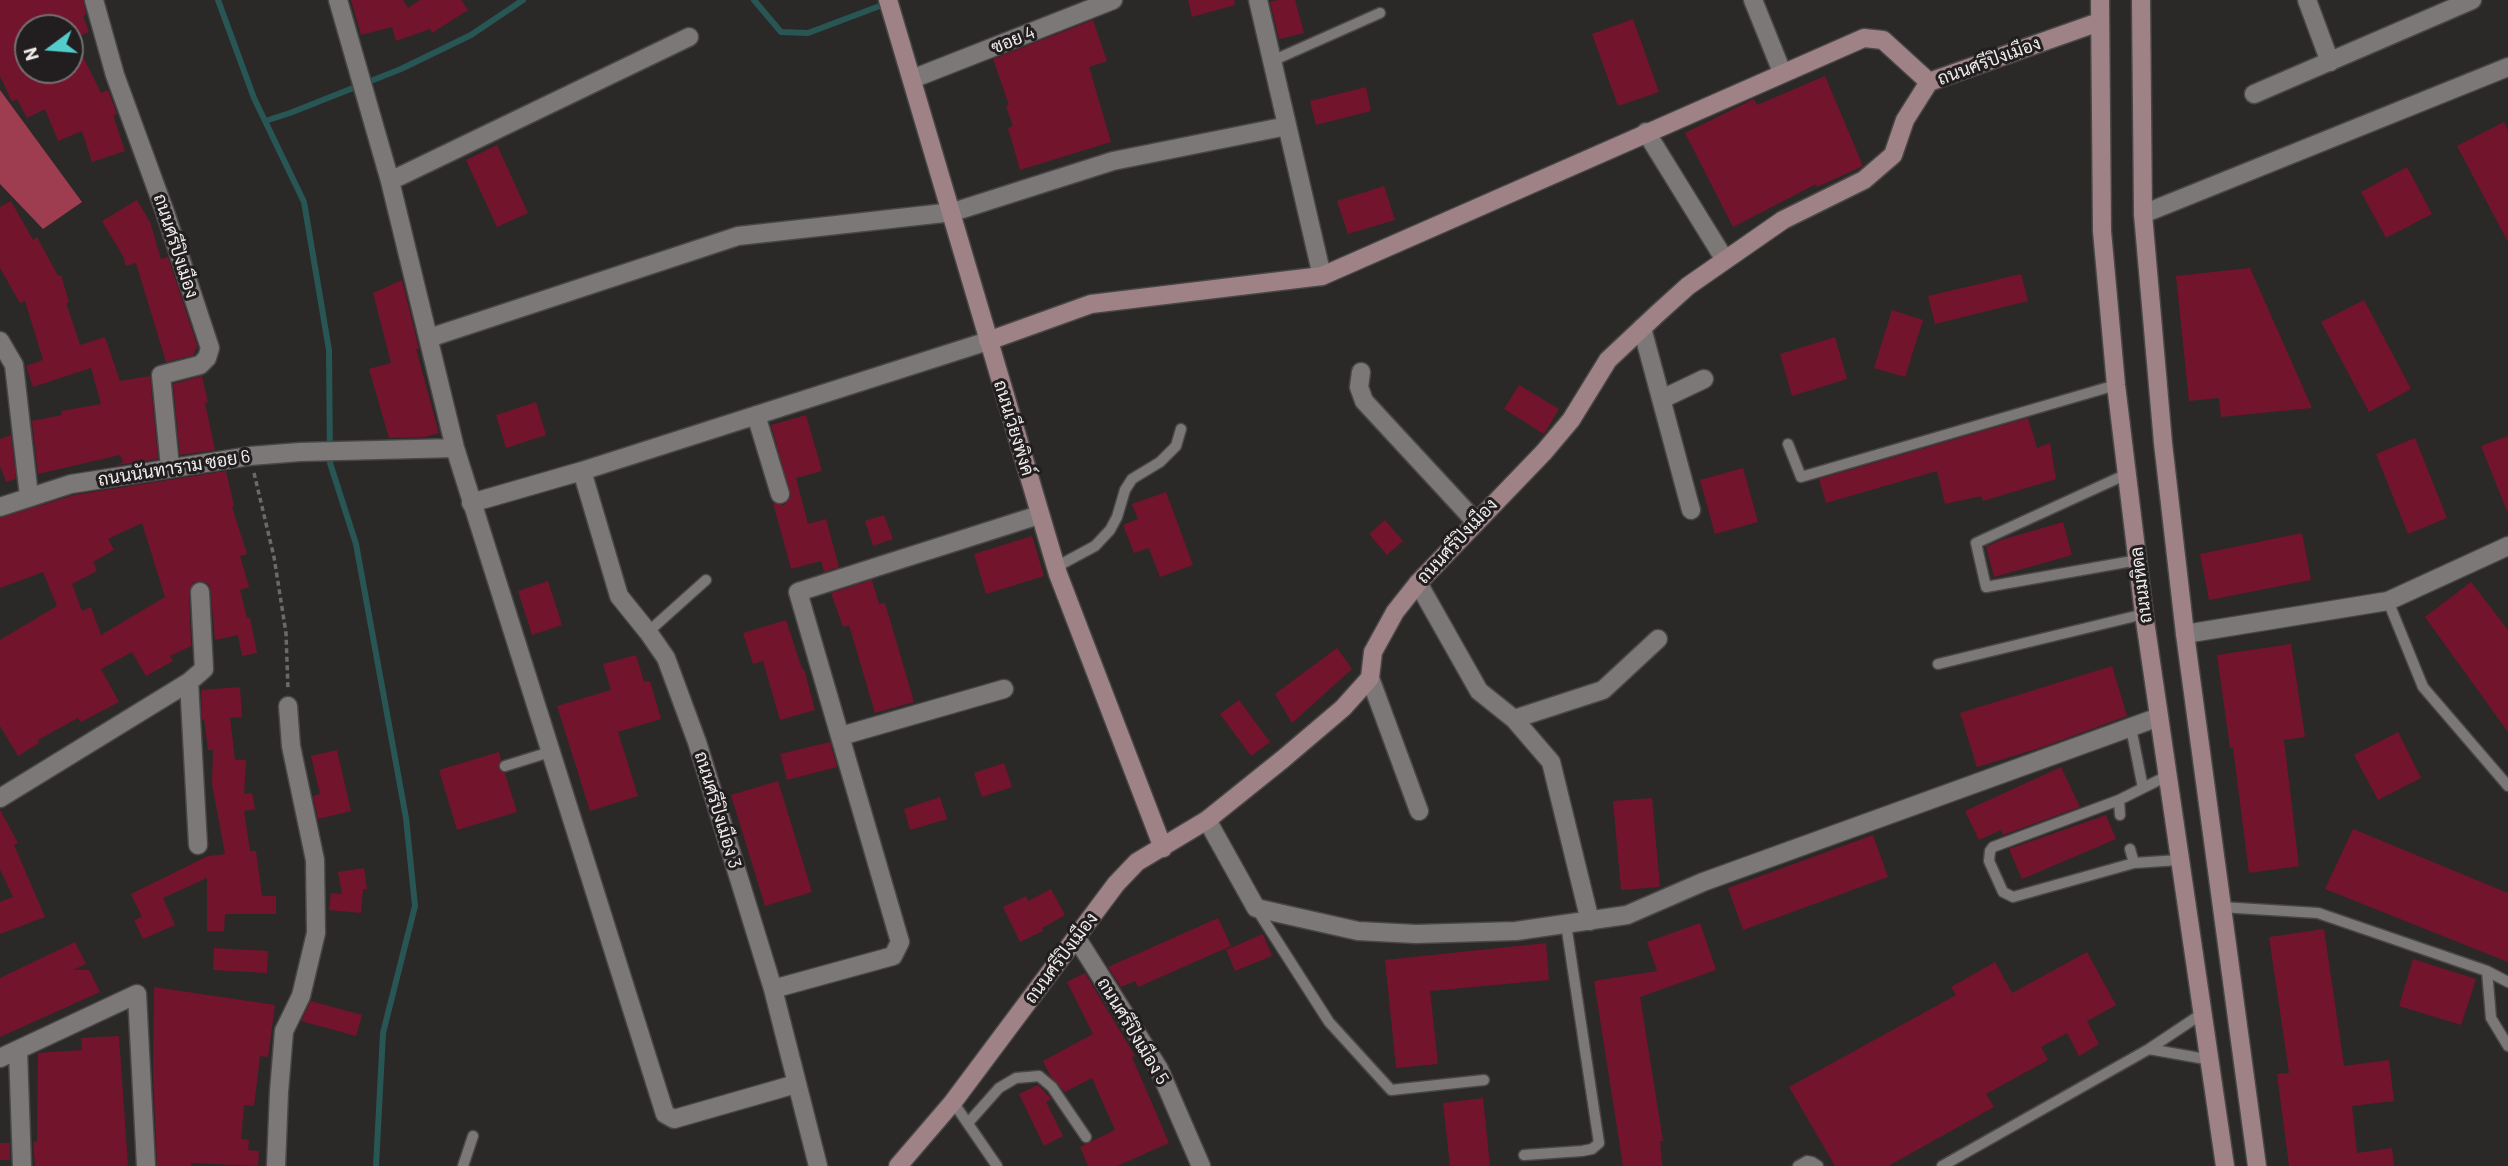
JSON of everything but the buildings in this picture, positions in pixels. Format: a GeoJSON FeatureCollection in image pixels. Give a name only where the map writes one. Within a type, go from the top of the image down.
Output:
{"type":"FeatureCollection","features":[{"type":"Feature","properties":{"kind":"street","name":"ถนนศรีปิงเมือง"},"geometry":{"type":"LineString","coordinates":[[94,0],[115,75],[161,199],[209,348],[207,358],[200,365],[161,374],[170,467]]}},
{"type":"Feature","properties":{"kind":"street"},"geometry":{"type":"LineString","coordinates":[[338,0],[390,181],[471,503],[665,1114],[674,1119],[796,1084]]}},
{"type":"Feature","properties":{"kind":"street","name":"ถนนเวียงพิงค์"},"geometry":{"type":"LineString","coordinates":[[888,0],[953,212],[1039,515],[1056,567],[1163,848]]}},
{"type":"Feature","properties":{"kind":"street","name":"ซอย 4"},"geometry":{"type":"LineString","coordinates":[[912,79],[1113,0]]}},
{"type":"Feature","properties":{"kind":"street"},"geometry":{"type":"LineString","coordinates":[[1258,0],[1321,276]]}},
{"type":"Feature","properties":{"kind":"street"},"geometry":{"type":"LineString","coordinates":[[1753,0],[1782,72]]}},
{"type":"Feature","properties":{"kind":"street","name":"ถนนมหิดล"},"geometry":{"type":"LineString","coordinates":[[2100,0],[2102,231],[2116,385],[2144,614],[2225,1166]]}},
{"type":"Feature","properties":{"kind":"street"},"geometry":{"type":"LineString","coordinates":[[2141,0],[2143,214],[2163,443],[2221,907],[2257,1166]]}},
{"type":"Feature","properties":{"kind":"street"},"geometry":{"type":"LineString","coordinates":[[2307,0],[2330,62]]}},
{"type":"Feature","properties":{"kind":"street"},"geometry":{"type":"LineString","coordinates":[[2254,93],[2472,0]]}},
{"type":"Feature","properties":{"kind":"street","name":"ถนนศรีปิงเมือง"},"geometry":{"type":"LineString","coordinates":[[898,1166],[953,1102],[1116,884],[1137,862],[1207,820],[1343,708],[1370,678],[1373,652],[1395,612],[1475,521],[1544,452],[1571,420],[1608,360],[1688,286],[1783,220],[1864,180],[1893,155],[1905,120],[1929,82],[2099,22]]}},
{"type":"Feature","properties":{"kind":"street"},"geometry":{"type":"LineString","coordinates":[[390,181],[689,37]]}},
{"type":"Feature","properties":{"kind":"street"},"geometry":{"type":"LineString","coordinates":[[471,503],[582,471],[988,341],[1091,304],[1321,276],[1864,38],[1882,40],[1929,82]]}},
{"type":"Feature","properties":{"kind":"street"},"geometry":{"type":"LineString","coordinates":[[2143,214],[2508,67]]}},
{"type":"Feature","properties":{"kind":"street"},"geometry":{"type":"LineString","coordinates":[[429,338],[738,236],[953,212],[1113,161],[1287,126]]}},
{"type":"Feature","properties":{"kind":"street"},"geometry":{"type":"LineString","coordinates":[[1646,132],[1725,260]]}},
{"type":"Feature","properties":{"kind":"street"},"geometry":{"type":"LineString","coordinates":[[1642,328],[1691,510]]}},
{"type":"Feature","properties":{"kind":"street"},"geometry":{"type":"LineString","coordinates":[[0,341],[14,365],[29,496]]}},
{"type":"Feature","properties":{"kind":"street"},"geometry":{"type":"LineString","coordinates":[[1361,372],[1359,387],[1364,401],[1475,521]]}},
{"type":"Feature","properties":{"kind":"street"},"geometry":{"type":"LineString","coordinates":[[1662,399],[1704,379]]}},
{"type":"Feature","properties":{"kind":"street"},"geometry":{"type":"LineString","coordinates":[[756,415],[780,494]]}},
{"type":"Feature","properties":{"kind":"street","name":"ถนนนันทาราม ซอย 6"},"geometry":{"type":"LineString","coordinates":[[0,507],[71,484],[250,456],[455,448]]}},
{"type":"Feature","properties":{"kind":"street","name":"ถนนศรีปิงเมือง 3"},"geometry":{"type":"LineString","coordinates":[[582,471],[620,596],[666,658],[697,742],[773,989],[818,1166]]}},
{"type":"Feature","properties":{"kind":"street"},"geometry":{"type":"LineString","coordinates":[[773,989],[892,956],[900,942],[798,592],[1039,515]]}},
{"type":"Feature","properties":{"kind":"street"},"geometry":{"type":"LineString","coordinates":[[2186,634],[2388,601],[2508,546]]}},
{"type":"Feature","properties":{"kind":"street"},"geometry":{"type":"LineString","coordinates":[[1418,583],[1479,691],[1514,719],[1551,762],[1590,921]]}},
{"type":"Feature","properties":{"kind":"street"},"geometry":{"type":"LineString","coordinates":[[0,798],[189,681],[204,669],[200,592]]}},
{"type":"Feature","properties":{"kind":"street"},"geometry":{"type":"LineString","coordinates":[[1514,719],[1603,690],[1658,639]]}},
{"type":"Feature","properties":{"kind":"street"},"geometry":{"type":"LineString","coordinates":[[1370,678],[1419,811]]}},
{"type":"Feature","properties":{"kind":"street"},"geometry":{"type":"LineString","coordinates":[[189,681],[198,845]]}},
{"type":"Feature","properties":{"kind":"street"},"geometry":{"type":"LineString","coordinates":[[841,736],[1004,689]]}},
{"type":"Feature","properties":{"kind":"street"},"geometry":{"type":"LineString","coordinates":[[276,1166],[284,1031],[302,996],[316,933],[315,860],[291,746],[288,706]]}},
{"type":"Feature","properties":{"kind":"street"},"geometry":{"type":"LineString","coordinates":[[1207,820],[1255,908],[1358,931],[1416,934],[1516,931],[1627,915],[1703,883],[2159,717]]}},
{"type":"Feature","properties":{"kind":"street","name":"ถนนศรีปิงเมือง 5"},"geometry":{"type":"LineString","coordinates":[[1076,937],[1159,1069],[1201,1166]]}},
{"type":"Feature","properties":{"kind":"street"},"geometry":{"type":"LineString","coordinates":[[0,1058],[137,995],[146,1166]]}},
{"type":"Feature","properties":{"kind":"street"},"geometry":{"type":"LineString","coordinates":[[18,1050],[22,1166]]}},
{"type":"Feature","properties":{"kind":"lane"},"geometry":{"type":"LineString","coordinates":[[1272,61],[1380,13]]}},
{"type":"Feature","properties":{"kind":"lane"},"geometry":{"type":"LineString","coordinates":[[1788,444],[1801,477],[2116,385]]}},
{"type":"Feature","properties":{"kind":"lane"},"geometry":{"type":"LineString","coordinates":[[1056,567],[1095,546],[1110,530],[1117,517],[1125,489],[1132,479],[1160,462],[1176,446],[1181,429]]}},
{"type":"Feature","properties":{"kind":"lane"},"geometry":{"type":"LineString","coordinates":[[2127,474],[1976,543],[1986,587],[2138,560]]}},
{"type":"Feature","properties":{"kind":"lane"},"geometry":{"type":"LineString","coordinates":[[648,632],[706,580]]}},
{"type":"Feature","properties":{"kind":"lane"},"geometry":{"type":"LineString","coordinates":[[2388,601],[2423,687],[2508,786]]}},
{"type":"Feature","properties":{"kind":"lane"},"geometry":{"type":"LineString","coordinates":[[1938,664],[2144,614]]}},
{"type":"Feature","properties":{"kind":"lane"},"geometry":{"type":"LineString","coordinates":[[2131,728],[2143,788]]}},
{"type":"Feature","properties":{"kind":"lane"},"geometry":{"type":"LineString","coordinates":[[505,766],[550,752]]}},
{"type":"Feature","properties":{"kind":"lane"},"geometry":{"type":"LineString","coordinates":[[2169,775],[2119,800],[1993,847],[1989,860],[2003,891],[2013,897],[2134,863],[2179,860]]}},
{"type":"Feature","properties":{"kind":"lane"},"geometry":{"type":"LineString","coordinates":[[2119,800],[2120,815]]}},
{"type":"Feature","properties":{"kind":"lane"},"geometry":{"type":"LineString","coordinates":[[2130,849],[2134,863]]}},
{"type":"Feature","properties":{"kind":"lane"},"geometry":{"type":"LineString","coordinates":[[2221,907],[2318,913],[2487,971],[2508,982]]}},
{"type":"Feature","properties":{"kind":"lane"},"geometry":{"type":"LineString","coordinates":[[1255,908],[1329,1022],[1391,1090],[1484,1080]]}},
{"type":"Feature","properties":{"kind":"lane"},"geometry":{"type":"LineString","coordinates":[[1524,1155],[1582,1151],[1592,1149],[1599,1143],[1566,924]]}},
{"type":"Feature","properties":{"kind":"lane"},"geometry":{"type":"LineString","coordinates":[[2487,971],[2491,1018],[2508,1046]]}},
{"type":"Feature","properties":{"kind":"lane"},"geometry":{"type":"LineString","coordinates":[[1942,1166],[2149,1049],[2203,1013]]}},
{"type":"Feature","properties":{"kind":"lane"},"geometry":{"type":"LineString","coordinates":[[2149,1049],[2211,1060]]}},
{"type":"Feature","properties":{"kind":"lane"},"geometry":{"type":"LineString","coordinates":[[968,1123],[999,1088],[1016,1078],[1039,1076],[1052,1087],[1086,1137]]}},
{"type":"Feature","properties":{"kind":"lane"},"geometry":{"type":"LineString","coordinates":[[953,1102],[997,1166]]}},
{"type":"Feature","properties":{"kind":"lane"},"geometry":{"type":"LineString","coordinates":[[463,1166],[473,1136]]}},
{"type":"Feature","properties":{"kind":"lane"},"geometry":{"type":"LineString","coordinates":[[1798,1166],[1812,1161],[1818,1166]]}},
{"type":"Feature","properties":{"kind":"path"},"geometry":{"type":"LineString","coordinates":[[250,456],[274,557],[286,633],[288,706]]}},
{"type":"Feature","properties":{"kind":"shaded area"},"geometry":{"type":"Polygon","coordinates":[[[0,90],[82,202],[43,229],[0,184],[0,90]]]}},
{"type":"Feature","properties":{"kind":"waterway"},"geometry":{"type":"LineString","coordinates":[[218,0],[254,98],[304,202],[329,350],[330,463],[356,544],[406,818],[415,906],[383,1033],[376,1166]]}},
{"type":"Feature","properties":{"kind":"waterway"},"geometry":{"type":"LineString","coordinates":[[265,121],[401,69],[471,35],[523,0]]}},
{"type":"Feature","properties":{"kind":"waterway"},"geometry":{"type":"LineString","coordinates":[[754,0],[781,32],[808,33],[885,4]]}}]}
